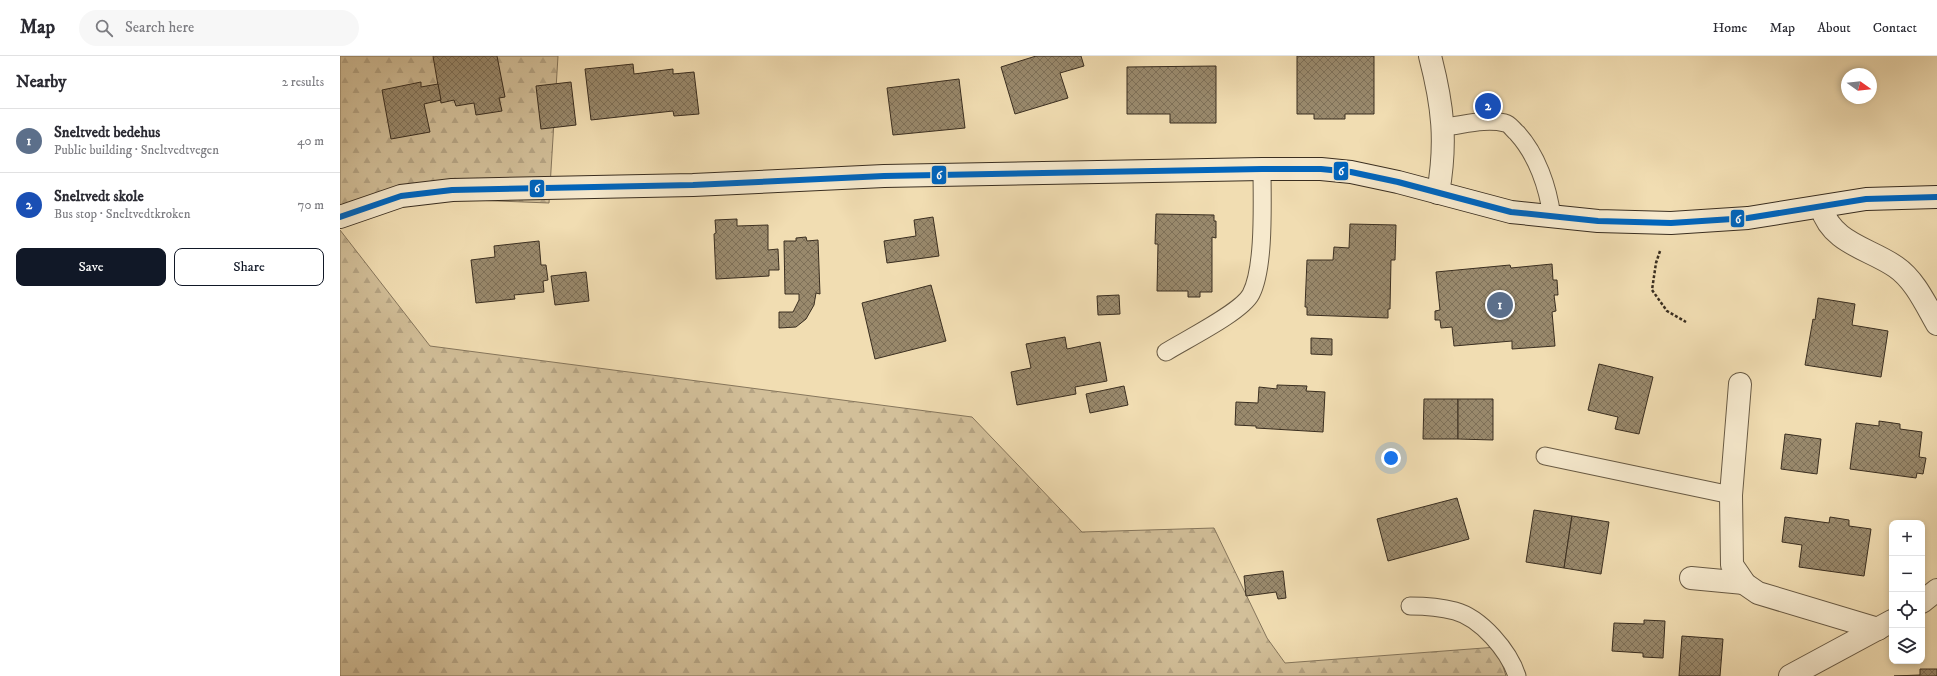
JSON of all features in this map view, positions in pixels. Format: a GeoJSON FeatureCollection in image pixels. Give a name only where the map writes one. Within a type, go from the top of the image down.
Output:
{"type":"FeatureCollection","features":[{"type":"Feature","properties":{"kind":"main road"},"geometry":{"type":"LineString","coordinates":[[1430,56],[1439,92],[1444,127],[1441,176],[1438,194]]}},
{"type":"Feature","properties":{"kind":"main road"},"geometry":{"type":"LineString","coordinates":[[340,217],[401,196],[452,190],[693,185],[892,176],[1262,169],[1321,169],[1351,172],[1398,182],[1438,194],[1511,212],[1598,221],[1671,223],[1748,218],[1866,199],[1937,197]]}},
{"type":"Feature","properties":{"kind":"main road"},"geometry":{"type":"LineString","coordinates":[[1821,207],[1824,217],[1843,238],[1855,246],[1896,267],[1920,292],[1937,324]]}},
{"type":"Feature","properties":{"kind":"main road"},"geometry":{"type":"LineString","coordinates":[[1740,384],[1731,495],[1732,565],[1744,583],[1758,593],[1885,625]]}},
{"type":"Feature","properties":{"kind":"main road"},"geometry":{"type":"LineString","coordinates":[[1691,578],[1744,583]]}},
{"type":"Feature","properties":{"kind":"main road"},"geometry":{"type":"LineString","coordinates":[[1925,600],[1937,590]]}},
{"type":"Feature","properties":{"kind":"main road"},"geometry":{"type":"LineString","coordinates":[[1790,676],[1885,625]]}},
{"type":"Feature","properties":{"kind":"lane"},"geometry":{"type":"LineString","coordinates":[[1444,127],[1495,121],[1508,123],[1526,144],[1537,164],[1550,200],[1552,217]]}},
{"type":"Feature","properties":{"kind":"lane"},"geometry":{"type":"LineString","coordinates":[[1166,352],[1236,310],[1251,294],[1259,266],[1262,169]]}},
{"type":"Feature","properties":{"kind":"lane"},"geometry":{"type":"LineString","coordinates":[[1545,456],[1731,495]]}},
{"type":"Feature","properties":{"kind":"lane"},"geometry":{"type":"LineString","coordinates":[[1410,606],[1429,606],[1457,612],[1475,621],[1498,643],[1507,655],[1517,676]]}},
{"type":"Feature","properties":{"kind":"path"},"geometry":{"type":"LineString","coordinates":[[1671,223],[1656,263],[1652,290],[1667,311],[1686,322]]}},
{"type":"Feature","properties":{"kind":"green space"},"geometry":{"type":"Polygon","coordinates":[[[340,56],[558,56],[549,203],[422,198],[340,224],[340,56]]]}},
{"type":"Feature","properties":{"kind":"green space"},"geometry":{"type":"Polygon","coordinates":[[[340,230],[430,346],[972,417],[1082,532],[1214,528],[1267,638],[1285,663],[1497,647],[1506,676],[340,676],[340,230]]]}},
{"type":"Feature","properties":{"kind":"building"},"geometry":{"type":"Polygon","coordinates":[[[433,56],[497,56],[505,97],[499,98],[502,111],[476,115],[474,103],[456,106],[454,100],[441,103],[433,56]]]}},
{"type":"Feature","properties":{"kind":"building"},"geometry":{"type":"Polygon","coordinates":[[[1036,56],[1081,56],[1084,66],[1060,73],[1068,98],[1015,114],[1001,67],[1036,56]]]}},
{"type":"Feature","properties":{"kind":"building"},"geometry":{"type":"Polygon","coordinates":[[[1297,56],[1374,56],[1374,114],[1345,114],[1345,119],[1314,119],[1314,114],[1297,114],[1297,56]]]}},
{"type":"Feature","properties":{"kind":"building"},"geometry":{"type":"Polygon","coordinates":[[[633,64],[634,74],[673,69],[673,74],[694,72],[699,114],[674,116],[673,111],[591,120],[585,69],[633,64]]]}},
{"type":"Feature","properties":{"kind":"building"},"geometry":{"type":"Polygon","coordinates":[[[1216,66],[1216,123],[1170,123],[1170,114],[1127,114],[1127,67],[1216,66]]]}},
{"type":"Feature","properties":{"kind":"building"},"geometry":{"type":"Polygon","coordinates":[[[959,79],[965,128],[893,135],[887,88],[959,79]]]}},
{"type":"Feature","properties":{"kind":"building"},"geometry":{"type":"Polygon","coordinates":[[[421,82],[421,87],[438,84],[441,100],[424,104],[430,132],[391,139],[382,90],[421,82]]]}},
{"type":"Feature","properties":{"kind":"building"},"geometry":{"type":"Polygon","coordinates":[[[571,82],[576,125],[541,129],[536,86],[571,82]]]}},
{"type":"Feature","properties":{"kind":"building"},"geometry":{"type":"Polygon","coordinates":[[[1156,214],[1214,215],[1214,221],[1216,221],[1216,238],[1212,237],[1212,292],[1200,292],[1200,297],[1188,297],[1188,291],[1157,291],[1158,244],[1155,244],[1156,214]]]}},
{"type":"Feature","properties":{"kind":"building"},"geometry":{"type":"Polygon","coordinates":[[[933,217],[939,256],[887,263],[884,241],[916,236],[914,220],[933,217]]]}},
{"type":"Feature","properties":{"kind":"building"},"geometry":{"type":"Polygon","coordinates":[[[737,219],[737,226],[768,225],[768,250],[778,249],[779,270],[769,270],[769,276],[716,279],[714,234],[716,233],[715,220],[737,219]]]}},
{"type":"Feature","properties":{"kind":"building"},"geometry":{"type":"Polygon","coordinates":[[[1350,224],[1396,225],[1395,260],[1391,260],[1390,309],[1388,309],[1388,318],[1307,315],[1307,307],[1305,307],[1307,260],[1333,260],[1334,247],[1349,248],[1350,224]]]}},
{"type":"Feature","properties":{"kind":"building"},"geometry":{"type":"Polygon","coordinates":[[[806,237],[807,241],[818,240],[820,294],[816,293],[814,305],[806,319],[796,327],[779,328],[779,312],[793,312],[799,300],[799,294],[785,294],[784,241],[796,241],[796,238],[806,237]]]}},
{"type":"Feature","properties":{"kind":"building"},"geometry":{"type":"Polygon","coordinates":[[[539,241],[541,265],[546,265],[548,280],[543,281],[544,292],[514,295],[515,299],[476,303],[471,260],[495,257],[494,246],[539,241]]]}},
{"type":"Feature","properties":{"kind":"building"},"geometry":{"type":"Polygon","coordinates":[[[1552,264],[1553,280],[1557,280],[1558,295],[1554,295],[1556,311],[1552,312],[1555,346],[1512,349],[1512,341],[1454,346],[1452,327],[1441,328],[1440,320],[1435,320],[1435,311],[1440,310],[1436,272],[1510,265],[1511,268],[1552,264]]]}},
{"type":"Feature","properties":{"kind":"building"},"geometry":{"type":"Polygon","coordinates":[[[586,272],[589,301],[555,305],[551,276],[586,272]]]}},
{"type":"Feature","properties":{"kind":"building"},"geometry":{"type":"Polygon","coordinates":[[[931,285],[946,341],[875,359],[862,303],[931,285]]]}},
{"type":"Feature","properties":{"kind":"building"},"geometry":{"type":"Polygon","coordinates":[[[1119,295],[1120,314],[1098,315],[1097,296],[1119,295]]]}},
{"type":"Feature","properties":{"kind":"building"},"geometry":{"type":"Polygon","coordinates":[[[1818,298],[1855,304],[1852,325],[1888,331],[1881,377],[1805,365],[1813,319],[1815,320],[1818,298]]]}},
{"type":"Feature","properties":{"kind":"building"},"geometry":{"type":"Polygon","coordinates":[[[1065,337],[1067,349],[1100,342],[1107,381],[1075,387],[1076,394],[1017,405],[1011,372],[1031,368],[1026,344],[1065,337]]]}},
{"type":"Feature","properties":{"kind":"building"},"geometry":{"type":"Polygon","coordinates":[[[1311,338],[1332,339],[1332,355],[1311,354],[1311,338]]]}},
{"type":"Feature","properties":{"kind":"building"},"geometry":{"type":"Polygon","coordinates":[[[1599,364],[1653,377],[1639,434],[1615,429],[1618,417],[1588,410],[1599,364]]]}},
{"type":"Feature","properties":{"kind":"building"},"geometry":{"type":"Polygon","coordinates":[[[1277,385],[1307,386],[1306,391],[1325,392],[1323,432],[1256,428],[1256,426],[1235,425],[1236,402],[1258,403],[1259,387],[1277,389],[1277,385]]]}},
{"type":"Feature","properties":{"kind":"building"},"geometry":{"type":"Polygon","coordinates":[[[1124,386],[1128,405],[1090,413],[1086,394],[1124,386]]]}},
{"type":"Feature","properties":{"kind":"building"},"geometry":{"type":"Polygon","coordinates":[[[1424,399],[1458,399],[1458,439],[1423,439],[1424,399]]]}},
{"type":"Feature","properties":{"kind":"building"},"geometry":{"type":"Polygon","coordinates":[[[1458,399],[1493,399],[1493,440],[1458,439],[1458,399]]]}},
{"type":"Feature","properties":{"kind":"building"},"geometry":{"type":"Polygon","coordinates":[[[1879,421],[1900,424],[1900,429],[1922,432],[1919,457],[1926,458],[1923,474],[1917,473],[1916,478],[1850,469],[1856,423],[1879,426],[1879,421]]]}},
{"type":"Feature","properties":{"kind":"building"},"geometry":{"type":"Polygon","coordinates":[[[1785,434],[1821,439],[1817,474],[1781,469],[1785,434]]]}},
{"type":"Feature","properties":{"kind":"building"},"geometry":{"type":"Polygon","coordinates":[[[1457,498],[1469,539],[1388,561],[1377,519],[1457,498]]]}},
{"type":"Feature","properties":{"kind":"building"},"geometry":{"type":"Polygon","coordinates":[[[1534,510],[1572,516],[1564,568],[1526,562],[1534,510]]]}},
{"type":"Feature","properties":{"kind":"building"},"geometry":{"type":"Polygon","coordinates":[[[1572,516],[1609,522],[1601,574],[1564,568],[1572,516]]]}},
{"type":"Feature","properties":{"kind":"building"},"geometry":{"type":"Polygon","coordinates":[[[1785,517],[1829,523],[1830,517],[1849,520],[1849,526],[1871,529],[1864,576],[1799,567],[1802,545],[1782,542],[1785,517]]]}},
{"type":"Feature","properties":{"kind":"building"},"geometry":{"type":"Polygon","coordinates":[[[1283,571],[1286,598],[1278,599],[1276,592],[1246,596],[1244,576],[1283,571]]]}},
{"type":"Feature","properties":{"kind":"building"},"geometry":{"type":"Polygon","coordinates":[[[1644,620],[1665,621],[1663,658],[1643,657],[1643,653],[1612,651],[1614,623],[1644,624],[1644,620]]]}},
{"type":"Feature","properties":{"kind":"building"},"geometry":{"type":"Polygon","coordinates":[[[1682,636],[1723,639],[1720,676],[1679,676],[1682,636]]]}},
{"type":"Feature","properties":{"kind":"building"},"geometry":{"type":"Polygon","coordinates":[[[1920,669],[1937,669],[1937,676],[1894,676],[1920,675],[1920,669]]]}},
{"type":"Feature","properties":{"kind":"transit line","name":"6"},"geometry":{"type":"LineString","coordinates":[[340,217],[401,196],[452,190],[693,185],[884,176],[1262,169],[1321,169],[1351,172],[1398,182],[1511,212],[1598,221],[1671,223],[1748,218],[1866,199],[1937,197]]}},
{"type":"Feature","properties":{"kind":"place","name":"Sneltvedt skole"},"geometry":{"type":"Point","coordinates":[1488,106]}},
{"type":"Feature","properties":{"kind":"place","name":"Sneltvedt bedehus"},"geometry":{"type":"Point","coordinates":[1500,305]}}]}
